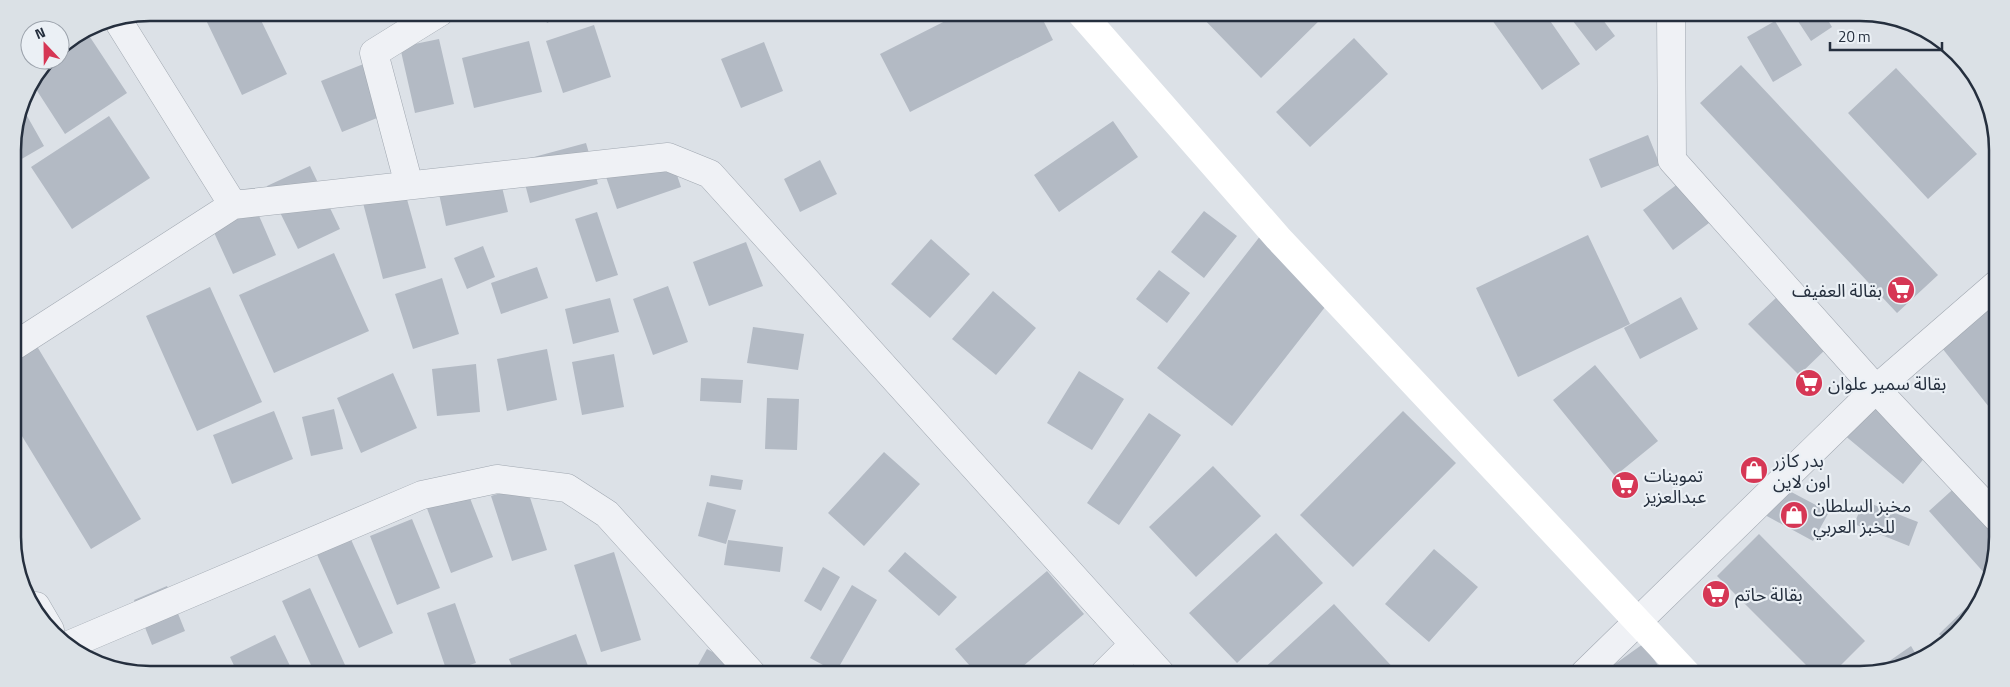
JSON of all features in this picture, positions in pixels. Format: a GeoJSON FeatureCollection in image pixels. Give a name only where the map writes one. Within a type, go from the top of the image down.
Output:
{"type":"FeatureCollection","features":[{"type":"Feature","properties":{"kind":"street"},"geometry":{"type":"LineString","coordinates":[[1088,21],[1278,238],[1678,665]]}},
{"type":"Feature","properties":{"kind":"street"},"geometry":{"type":"LineString","coordinates":[[1671,21],[1672,160],[1876,389],[1989,508]]}},
{"type":"Feature","properties":{"kind":"street"},"geometry":{"type":"LineString","coordinates":[[409,186],[374,53],[424,22]]}},
{"type":"Feature","properties":{"kind":"street"},"geometry":{"type":"LineString","coordinates":[[120,25],[233,205]]}},
{"type":"Feature","properties":{"kind":"street"},"geometry":{"type":"LineString","coordinates":[[21,341],[233,205],[668,157],[710,174],[1153,665]]}},
{"type":"Feature","properties":{"kind":"street"},"geometry":{"type":"LineString","coordinates":[[1593,665],[1876,389],[1989,291]]}},
{"type":"Feature","properties":{"kind":"street"},"geometry":{"type":"LineString","coordinates":[[76,642],[422,495],[497,478],[567,488],[607,514],[744,666]]}},
{"type":"Feature","properties":{"kind":"street"},"geometry":{"type":"LineString","coordinates":[[1112,665],[1133,644]]}},
{"type":"Feature","properties":{"kind":"building"},"geometry":{"type":"Polygon","coordinates":[[[1044,21],[1053,40],[910,112],[880,54],[944,22],[1044,21]]]}},
{"type":"Feature","properties":{"kind":"building"},"geometry":{"type":"Polygon","coordinates":[[[1206,21],[1319,21],[1261,78],[1206,21]]]}},
{"type":"Feature","properties":{"kind":"building"},"geometry":{"type":"Polygon","coordinates":[[[1493,21],[1550,21],[1580,64],[1542,90],[1493,21]]]}},
{"type":"Feature","properties":{"kind":"building"},"geometry":{"type":"Polygon","coordinates":[[[1573,21],[1604,21],[1615,36],[1596,51],[1573,21]]]}},
{"type":"Feature","properties":{"kind":"building"},"geometry":{"type":"Polygon","coordinates":[[[1775,21],[1802,65],[1773,82],[1747,37],[1775,21]]]}},
{"type":"Feature","properties":{"kind":"building"},"geometry":{"type":"Polygon","coordinates":[[[1798,21],[1828,21],[1832,27],[1811,41],[1798,21]]]}},
{"type":"Feature","properties":{"kind":"building"},"geometry":{"type":"Polygon","coordinates":[[[207,22],[262,22],[287,74],[242,95],[207,22]]]}},
{"type":"Feature","properties":{"kind":"building"},"geometry":{"type":"Polygon","coordinates":[[[594,25],[611,77],[563,93],[546,41],[594,25]]]}},
{"type":"Feature","properties":{"kind":"building"},"geometry":{"type":"Polygon","coordinates":[[[90,37],[127,93],[65,134],[37,90],[50,70],[70,70],[70,50],[90,37]]]}},
{"type":"Feature","properties":{"kind":"building"},"geometry":{"type":"Polygon","coordinates":[[[1354,38],[1388,74],[1310,147],[1276,112],[1354,38]]]}},
{"type":"Feature","properties":{"kind":"building"},"geometry":{"type":"Polygon","coordinates":[[[439,39],[454,104],[415,113],[400,47],[439,39]]]}},
{"type":"Feature","properties":{"kind":"building"},"geometry":{"type":"Polygon","coordinates":[[[529,41],[542,92],[474,108],[462,58],[529,41]]]}},
{"type":"Feature","properties":{"kind":"building"},"geometry":{"type":"Polygon","coordinates":[[[764,42],[783,91],[741,108],[721,59],[764,42]]]}},
{"type":"Feature","properties":{"kind":"building"},"geometry":{"type":"Polygon","coordinates":[[[366,63],[387,114],[342,132],[321,81],[366,63]]]}},
{"type":"Feature","properties":{"kind":"building"},"geometry":{"type":"Polygon","coordinates":[[[1741,65],[1938,275],[1897,313],[1700,103],[1741,65]]]}},
{"type":"Feature","properties":{"kind":"building"},"geometry":{"type":"Polygon","coordinates":[[[1896,68],[1977,154],[1928,199],[1848,113],[1896,68]]]}},
{"type":"Feature","properties":{"kind":"building"},"geometry":{"type":"Polygon","coordinates":[[[27,115],[44,146],[22,159],[22,133],[27,115]]]}},
{"type":"Feature","properties":{"kind":"building"},"geometry":{"type":"Polygon","coordinates":[[[109,116],[150,178],[72,229],[31,167],[109,116]]]}},
{"type":"Feature","properties":{"kind":"building"},"geometry":{"type":"Polygon","coordinates":[[[1113,121],[1138,157],[1059,212],[1034,175],[1113,121]]]}},
{"type":"Feature","properties":{"kind":"building"},"geometry":{"type":"Polygon","coordinates":[[[1648,135],[1660,165],[1601,188],[1589,159],[1648,135]]]}},
{"type":"Feature","properties":{"kind":"building"},"geometry":{"type":"Polygon","coordinates":[[[586,143],[598,184],[530,203],[519,161],[586,143]]]}},
{"type":"Feature","properties":{"kind":"building"},"geometry":{"type":"Polygon","coordinates":[[[667,145],[681,187],[617,209],[603,168],[667,145]]]}},
{"type":"Feature","properties":{"kind":"building"},"geometry":{"type":"Polygon","coordinates":[[[820,160],[837,194],[800,212],[784,179],[820,160]]]}},
{"type":"Feature","properties":{"kind":"building"},"geometry":{"type":"Polygon","coordinates":[[[310,166],[340,229],[298,249],[267,186],[310,166]]]}},
{"type":"Feature","properties":{"kind":"building"},"geometry":{"type":"Polygon","coordinates":[[[497,166],[508,212],[446,226],[436,180],[497,166]]]}},
{"type":"Feature","properties":{"kind":"building"},"geometry":{"type":"Polygon","coordinates":[[[1687,177],[1717,217],[1673,250],[1643,210],[1687,177]]]}},
{"type":"Feature","properties":{"kind":"building"},"geometry":{"type":"Polygon","coordinates":[[[405,192],[426,268],[383,279],[363,203],[405,192]]]}},
{"type":"Feature","properties":{"kind":"building"},"geometry":{"type":"Polygon","coordinates":[[[250,195],[276,255],[233,274],[206,215],[250,195]]]}},
{"type":"Feature","properties":{"kind":"building"},"geometry":{"type":"Polygon","coordinates":[[[1204,211],[1237,236],[1204,278],[1171,252],[1204,211]]]}},
{"type":"Feature","properties":{"kind":"building"},"geometry":{"type":"Polygon","coordinates":[[[597,212],[618,275],[596,282],[575,219],[597,212]]]}},
{"type":"Feature","properties":{"kind":"building"},"geometry":{"type":"Polygon","coordinates":[[[1261,235],[1336,293],[1232,426],[1157,368],[1261,235]]]}},
{"type":"Feature","properties":{"kind":"building"},"geometry":{"type":"Polygon","coordinates":[[[1588,235],[1630,324],[1518,377],[1476,288],[1588,235]]]}},
{"type":"Feature","properties":{"kind":"building"},"geometry":{"type":"Polygon","coordinates":[[[931,239],[970,274],[930,318],[891,284],[931,239]]]}},
{"type":"Feature","properties":{"kind":"building"},"geometry":{"type":"Polygon","coordinates":[[[746,242],[763,286],[709,306],[693,262],[746,242]]]}},
{"type":"Feature","properties":{"kind":"building"},"geometry":{"type":"Polygon","coordinates":[[[483,246],[495,277],[467,289],[454,258],[483,246]]]}},
{"type":"Feature","properties":{"kind":"building"},"geometry":{"type":"Polygon","coordinates":[[[334,253],[369,331],[274,373],[239,295],[334,253]]]}},
{"type":"Feature","properties":{"kind":"building"},"geometry":{"type":"Polygon","coordinates":[[[537,267],[548,298],[501,314],[491,283],[537,267]]]}},
{"type":"Feature","properties":{"kind":"building"},"geometry":{"type":"Polygon","coordinates":[[[1159,270],[1190,293],[1167,323],[1136,299],[1159,270]]]}},
{"type":"Feature","properties":{"kind":"building"},"geometry":{"type":"Polygon","coordinates":[[[442,278],[459,334],[413,349],[395,294],[442,278]]]}},
{"type":"Feature","properties":{"kind":"building"},"geometry":{"type":"Polygon","coordinates":[[[668,286],[688,342],[653,355],[633,299],[668,286]]]}},
{"type":"Feature","properties":{"kind":"building"},"geometry":{"type":"Polygon","coordinates":[[[210,287],[262,402],[197,431],[146,316],[210,287]]]}},
{"type":"Feature","properties":{"kind":"building"},"geometry":{"type":"Polygon","coordinates":[[[993,291],[1036,328],[996,375],[952,339],[993,291]]]}},
{"type":"Feature","properties":{"kind":"building"},"geometry":{"type":"Polygon","coordinates":[[[1681,297],[1698,329],[1640,359],[1624,328],[1681,297]]]}},
{"type":"Feature","properties":{"kind":"building"},"geometry":{"type":"Polygon","coordinates":[[[1777,297],[1827,348],[1799,375],[1748,324],[1777,297]]]}},
{"type":"Feature","properties":{"kind":"building"},"geometry":{"type":"Polygon","coordinates":[[[610,298],[619,332],[573,344],[565,309],[610,298]]]}},
{"type":"Feature","properties":{"kind":"building"},"geometry":{"type":"Polygon","coordinates":[[[1989,302],[1989,407],[1938,343],[1989,302]]]}},
{"type":"Feature","properties":{"kind":"building"},"geometry":{"type":"Polygon","coordinates":[[[753,327],[804,334],[798,370],[747,363],[753,327]]]}},
{"type":"Feature","properties":{"kind":"building"},"geometry":{"type":"Polygon","coordinates":[[[35,343],[141,519],[91,549],[21,435],[21,351],[35,343]]]}},
{"type":"Feature","properties":{"kind":"building"},"geometry":{"type":"Polygon","coordinates":[[[547,349],[557,400],[507,411],[497,359],[547,349]]]}},
{"type":"Feature","properties":{"kind":"building"},"geometry":{"type":"Polygon","coordinates":[[[614,354],[624,407],[582,415],[572,362],[614,354]]]}},
{"type":"Feature","properties":{"kind":"building"},"geometry":{"type":"Polygon","coordinates":[[[476,364],[480,412],[437,416],[432,369],[476,364]]]}},
{"type":"Feature","properties":{"kind":"building"},"geometry":{"type":"Polygon","coordinates":[[[1595,365],[1658,441],[1615,476],[1553,400],[1595,365]]]}},
{"type":"Feature","properties":{"kind":"building"},"geometry":{"type":"Polygon","coordinates":[[[1079,371],[1124,399],[1092,450],[1047,423],[1079,371]]]}},
{"type":"Feature","properties":{"kind":"building"},"geometry":{"type":"Polygon","coordinates":[[[393,373],[417,428],[361,453],[337,398],[393,373]]]}},
{"type":"Feature","properties":{"kind":"building"},"geometry":{"type":"Polygon","coordinates":[[[701,378],[743,380],[741,403],[700,401],[701,378]]]}},
{"type":"Feature","properties":{"kind":"building"},"geometry":{"type":"Polygon","coordinates":[[[1869,379],[1940,439],[1903,484],[1831,424],[1869,379]]]}},
{"type":"Feature","properties":{"kind":"building"},"geometry":{"type":"Polygon","coordinates":[[[767,398],[799,399],[797,450],[765,449],[767,398]]]}},
{"type":"Feature","properties":{"kind":"building"},"geometry":{"type":"Polygon","coordinates":[[[334,409],[343,449],[311,456],[302,417],[334,409]]]}},
{"type":"Feature","properties":{"kind":"building"},"geometry":{"type":"Polygon","coordinates":[[[274,411],[293,459],[232,484],[213,435],[274,411]]]}},
{"type":"Feature","properties":{"kind":"building"},"geometry":{"type":"Polygon","coordinates":[[[1403,411],[1456,463],[1353,567],[1300,515],[1403,411]]]}},
{"type":"Feature","properties":{"kind":"building"},"geometry":{"type":"Polygon","coordinates":[[[1149,413],[1181,435],[1119,525],[1087,503],[1149,413]]]}},
{"type":"Feature","properties":{"kind":"building"},"geometry":{"type":"Polygon","coordinates":[[[884,452],[920,484],[864,546],[828,513],[884,452]]]}},
{"type":"Feature","properties":{"kind":"building"},"geometry":{"type":"Polygon","coordinates":[[[1213,466],[1261,516],[1196,577],[1149,527],[1213,466]]]}},
{"type":"Feature","properties":{"kind":"building"},"geometry":{"type":"Polygon","coordinates":[[[711,475],[743,480],[741,490],[709,486],[711,475]]]}},
{"type":"Feature","properties":{"kind":"building"},"geometry":{"type":"Polygon","coordinates":[[[1960,483],[1989,515],[1988,554],[1983,572],[1929,511],[1960,483]]]}},
{"type":"Feature","properties":{"kind":"building"},"geometry":{"type":"Polygon","coordinates":[[[526,485],[547,550],[512,561],[491,496],[526,485]]]}},
{"type":"Feature","properties":{"kind":"building"},"geometry":{"type":"Polygon","coordinates":[[[1780,486],[1829,512],[1813,541],[1765,515],[1780,486]]]}},
{"type":"Feature","properties":{"kind":"building"},"geometry":{"type":"Polygon","coordinates":[[[466,488],[493,557],[451,573],[425,503],[466,488]]]}},
{"type":"Feature","properties":{"kind":"building"},"geometry":{"type":"Polygon","coordinates":[[[1864,501],[1918,522],[1909,546],[1854,524],[1864,501]]]}},
{"type":"Feature","properties":{"kind":"building"},"geometry":{"type":"Polygon","coordinates":[[[707,502],[736,510],[726,544],[698,536],[707,502]]]}},
{"type":"Feature","properties":{"kind":"building"},"geometry":{"type":"Polygon","coordinates":[[[340,515],[393,633],[359,648],[306,530],[340,515]]]}},
{"type":"Feature","properties":{"kind":"building"},"geometry":{"type":"Polygon","coordinates":[[[412,519],[440,588],[397,605],[370,536],[412,519]]]}},
{"type":"Feature","properties":{"kind":"building"},"geometry":{"type":"Polygon","coordinates":[[[1276,533],[1323,583],[1237,663],[1189,613],[1276,533]]]}},
{"type":"Feature","properties":{"kind":"building"},"geometry":{"type":"Polygon","coordinates":[[[1759,534],[1865,641],[1841,665],[1806,665],[1717,576],[1759,534]]]}},
{"type":"Feature","properties":{"kind":"building"},"geometry":{"type":"Polygon","coordinates":[[[728,540],[783,547],[780,572],[724,565],[728,540]]]}},
{"type":"Feature","properties":{"kind":"building"},"geometry":{"type":"Polygon","coordinates":[[[1434,549],[1478,587],[1429,642],[1385,604],[1434,549]]]}},
{"type":"Feature","properties":{"kind":"building"},"geometry":{"type":"Polygon","coordinates":[[[614,552],[641,640],[601,652],[574,565],[614,552]]]}},
{"type":"Feature","properties":{"kind":"building"},"geometry":{"type":"Polygon","coordinates":[[[905,552],[957,597],[939,616],[888,571],[905,552]]]}},
{"type":"Feature","properties":{"kind":"building"},"geometry":{"type":"Polygon","coordinates":[[[823,567],[840,577],[821,611],[804,601],[823,567]]]}},
{"type":"Feature","properties":{"kind":"building"},"geometry":{"type":"Polygon","coordinates":[[[1047,571],[1084,614],[1024,665],[970,666],[955,649],[1047,571]]]}},
{"type":"Feature","properties":{"kind":"building"},"geometry":{"type":"Polygon","coordinates":[[[852,585],[877,600],[840,666],[824,666],[810,658],[852,585]]]}},
{"type":"Feature","properties":{"kind":"building"},"geometry":{"type":"Polygon","coordinates":[[[167,586],[185,631],[152,645],[134,600],[167,586]]]}},
{"type":"Feature","properties":{"kind":"building"},"geometry":{"type":"Polygon","coordinates":[[[310,588],[345,665],[311,666],[282,601],[310,588]]]}},
{"type":"Feature","properties":{"kind":"building"},"geometry":{"type":"Polygon","coordinates":[[[455,603],[476,663],[467,666],[445,666],[427,613],[455,603]]]}},
{"type":"Feature","properties":{"kind":"building"},"geometry":{"type":"Polygon","coordinates":[[[1334,604],[1391,665],[1267,665],[1334,604]]]}},
{"type":"Feature","properties":{"kind":"building"},"geometry":{"type":"Polygon","coordinates":[[[1967,607],[1951,628],[1941,636],[1939,634],[1967,607]]]}},
{"type":"Feature","properties":{"kind":"building"},"geometry":{"type":"Polygon","coordinates":[[[576,634],[588,666],[512,666],[509,659],[576,634]]]}},
{"type":"Feature","properties":{"kind":"building"},"geometry":{"type":"Polygon","coordinates":[[[275,635],[290,666],[234,666],[230,657],[275,635]]]}},
{"type":"Feature","properties":{"kind":"building"},"geometry":{"type":"Polygon","coordinates":[[[1643,644],[1658,665],[1613,665],[1643,644]]]}},
{"type":"Feature","properties":{"kind":"building"},"geometry":{"type":"Polygon","coordinates":[[[1911,646],[1915,653],[1901,659],[1887,662],[1911,646]]]}},
{"type":"Feature","properties":{"kind":"building"},"geometry":{"type":"Polygon","coordinates":[[[707,649],[738,666],[698,666],[707,649]]]}},
{"type":"Feature","properties":{"kind":"place","name":"بقالة العفيف"},"geometry":{"type":"Point","coordinates":[1901,290]}},
{"type":"Feature","properties":{"kind":"place","name":"بقالة سمير علوان"},"geometry":{"type":"Point","coordinates":[1809,383]}},
{"type":"Feature","properties":{"kind":"place","name":"بدر كازر اون لاين"},"geometry":{"type":"Point","coordinates":[1754,470]}},
{"type":"Feature","properties":{"kind":"place","name":"تموينات عبدالعزيز"},"geometry":{"type":"Point","coordinates":[1625,485]}},
{"type":"Feature","properties":{"kind":"place","name":"مخبز السلطان للخبز العربي"},"geometry":{"type":"Point","coordinates":[1794,515]}},
{"type":"Feature","properties":{"kind":"place","name":"بقالة حاتم"},"geometry":{"type":"Point","coordinates":[1716,594]}}]}
